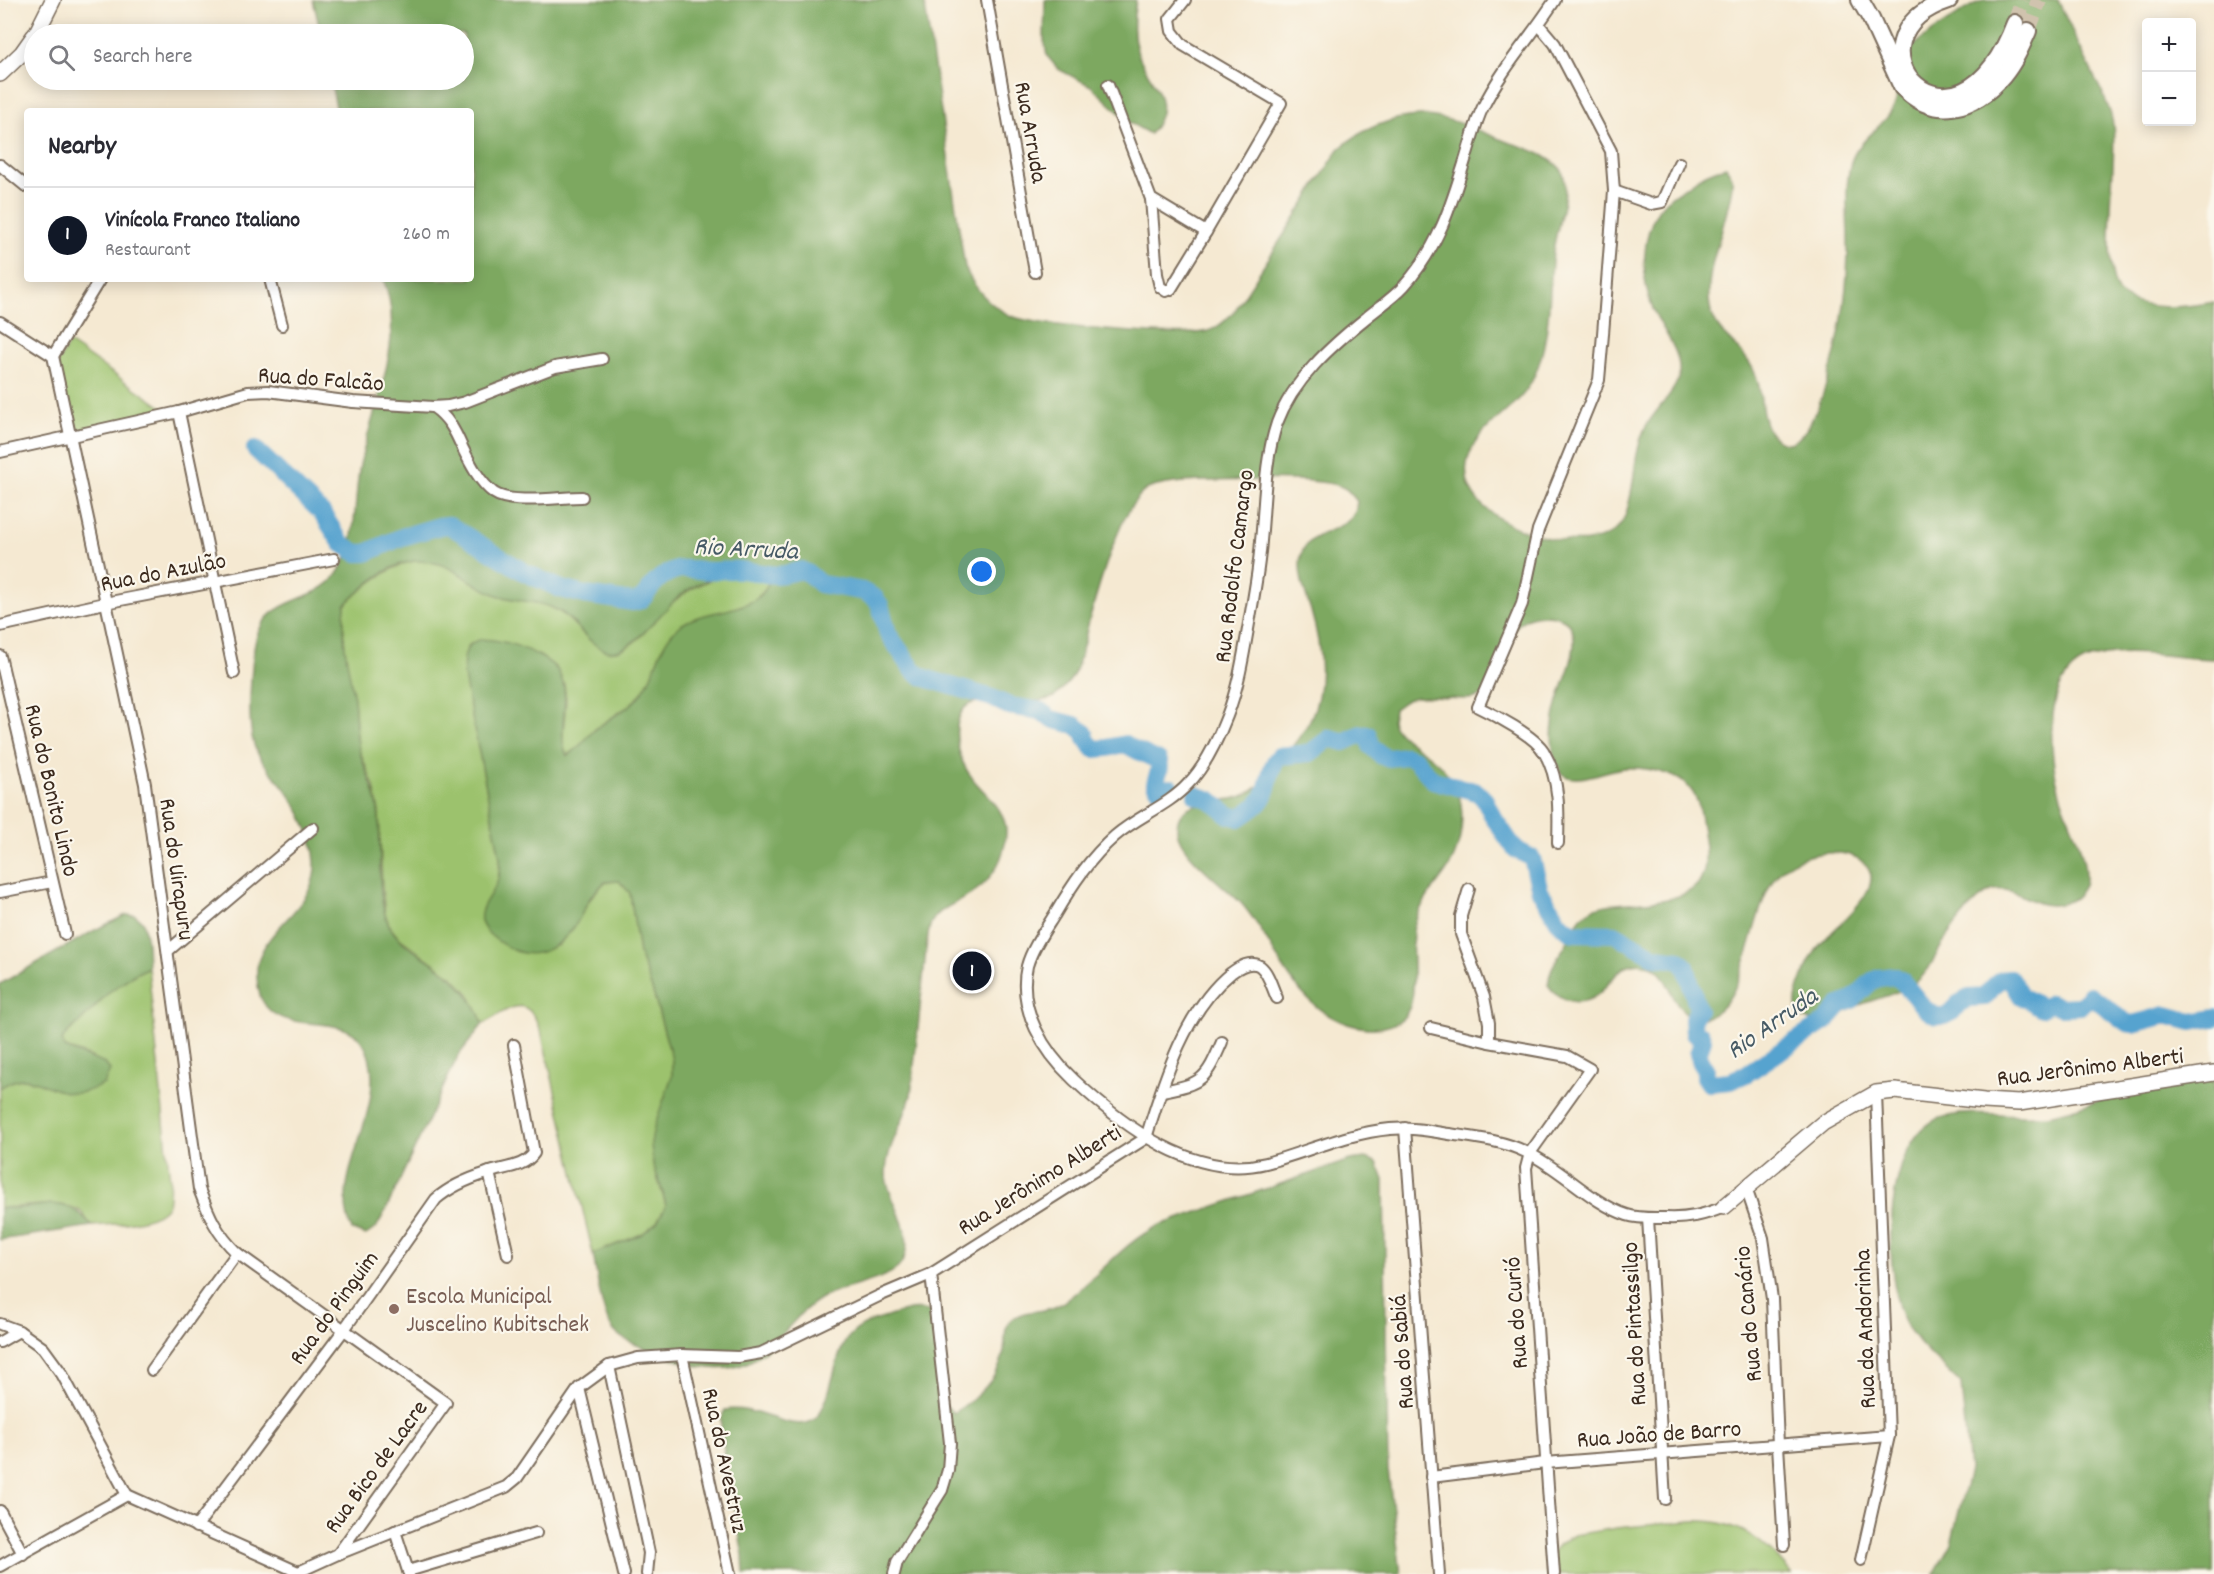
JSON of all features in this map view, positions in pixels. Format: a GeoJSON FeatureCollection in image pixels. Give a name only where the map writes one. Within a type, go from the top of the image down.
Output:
{"type":"FeatureCollection","features":[{"type":"Feature","properties":{"kind":"main road"},"geometry":{"type":"LineString","coordinates":[[1860,0],[1902,87],[1911,96],[1930,106],[1950,108],[1971,102],[1987,92],[2004,75],[2018,54],[2022,27],[1982,80],[1968,89],[1951,94],[1933,94],[1917,87],[1907,75],[1901,60],[1901,45],[1913,21],[1949,0]]}},
{"type":"Feature","properties":{"kind":"street"},"geometry":{"type":"LineString","coordinates":[[41,24],[53,0]]}},
{"type":"Feature","properties":{"kind":"street","name":"Rua Arruda"},"geometry":{"type":"LineString","coordinates":[[987,0],[1035,272]]}},
{"type":"Feature","properties":{"kind":"street"},"geometry":{"type":"LineString","coordinates":[[1108,85],[1151,199],[1157,274],[1160,287],[1166,291],[1171,289],[1206,232],[1281,103],[1183,45],[1172,31],[1170,19],[1185,0]]}},
{"type":"Feature","properties":{"kind":"street","name":"Rua Rodolfo Camargo"},"geometry":{"type":"LineString","coordinates":[[1146,1138],[1080,1086],[1058,1064],[1039,1035],[1029,1012],[1025,991],[1027,966],[1068,890],[1096,853],[1119,832],[1174,797],[1189,784],[1205,763],[1228,715],[1239,678],[1261,543],[1266,470],[1270,445],[1280,416],[1303,378],[1341,338],[1402,289],[1428,255],[1449,215],[1481,111],[1497,81],[1555,0]]}},
{"type":"Feature","properties":{"kind":"street"},"geometry":{"type":"LineString","coordinates":[[1539,25],[1555,44],[1611,151],[1614,190],[1599,380],[1538,530],[1522,604],[1478,707],[1500,718],[1543,750],[1554,777],[1559,811],[1558,843]]}},
{"type":"Feature","properties":{"kind":"street"},"geometry":{"type":"LineString","coordinates":[[0,74],[24,50]]}},
{"type":"Feature","properties":{"kind":"street"},"geometry":{"type":"LineString","coordinates":[[1614,190],[1651,204],[1658,204],[1662,202],[1679,163]]}},
{"type":"Feature","properties":{"kind":"street"},"geometry":{"type":"LineString","coordinates":[[0,165],[24,185]]}},
{"type":"Feature","properties":{"kind":"street"},"geometry":{"type":"LineString","coordinates":[[1151,199],[1206,232]]}},
{"type":"Feature","properties":{"kind":"street"},"geometry":{"type":"LineString","coordinates":[[0,322],[53,356],[98,282]]}},
{"type":"Feature","properties":{"kind":"street"},"geometry":{"type":"LineString","coordinates":[[271,282],[282,325]]}},
{"type":"Feature","properties":{"kind":"street","name":"Rua do Uirapuru"},"geometry":{"type":"LineString","coordinates":[[53,356],[145,784],[199,1188],[211,1220],[223,1239],[237,1253],[446,1403]]}},
{"type":"Feature","properties":{"kind":"street","name":"Rua do Falcão"},"geometry":{"type":"LineString","coordinates":[[0,452],[179,411],[248,392],[268,391],[353,402],[433,407],[465,402],[555,366],[602,359]]}},
{"type":"Feature","properties":{"kind":"street"},"geometry":{"type":"LineString","coordinates":[[433,407],[443,414],[480,479],[493,493],[516,498],[582,496]]}},
{"type":"Feature","properties":{"kind":"street"},"geometry":{"type":"LineString","coordinates":[[179,411],[234,673]]}},
{"type":"Feature","properties":{"kind":"street","name":"Rua do Azulão"},"geometry":{"type":"LineString","coordinates":[[0,626],[105,603],[334,559]]}},
{"type":"Feature","properties":{"kind":"street","name":"Rua do Bonito Lindo"},"geometry":{"type":"LineString","coordinates":[[0,656],[65,934]]}},
{"type":"Feature","properties":{"kind":"street"},"geometry":{"type":"LineString","coordinates":[[169,950],[313,828]]}},
{"type":"Feature","properties":{"kind":"street"},"geometry":{"type":"LineString","coordinates":[[0,892],[52,882]]}},
{"type":"Feature","properties":{"kind":"street"},"geometry":{"type":"LineString","coordinates":[[1431,1028],[1489,1042],[1489,1023],[1484,997],[1461,934],[1461,916],[1470,889]]}},
{"type":"Feature","properties":{"kind":"street"},"geometry":{"type":"LineString","coordinates":[[1146,1138],[1162,1091],[1195,1015],[1209,994],[1224,979],[1248,963],[1258,965],[1266,973],[1276,998]]}},
{"type":"Feature","properties":{"kind":"street"},"geometry":{"type":"LineString","coordinates":[[1162,1091],[1191,1084],[1203,1078],[1210,1069],[1222,1042]]}},
{"type":"Feature","properties":{"kind":"street","name":"Rua do Curió"},"geometry":{"type":"LineString","coordinates":[[1489,1042],[1567,1056],[1590,1069],[1530,1153],[1526,1168],[1554,1574]]}},
{"type":"Feature","properties":{"kind":"street","name":"Rua do Pinguim"},"geometry":{"type":"LineString","coordinates":[[196,1527],[343,1331],[436,1199],[449,1188],[489,1172],[529,1161],[534,1153],[514,1045]]}},
{"type":"Feature","properties":{"kind":"street","name":"Rua Jerônimo Alberti"},"geometry":{"type":"LineString","coordinates":[[296,1573],[506,1487],[523,1470],[579,1388],[609,1366],[638,1358],[682,1355],[738,1357],[761,1353],[879,1296],[931,1274],[1146,1138],[1223,1167],[1263,1164],[1359,1134],[1406,1128],[1502,1142],[1530,1153],[1549,1164],[1601,1201],[1626,1214],[1648,1218],[1685,1219],[1706,1215],[1724,1207],[1823,1123],[1876,1093],[1895,1091],[2019,1103],[2214,1073]]}},
{"type":"Feature","properties":{"kind":"street","name":"Rua da Andorinha"},"geometry":{"type":"LineString","coordinates":[[1861,1560],[1889,1436],[1876,1093]]}},
{"type":"Feature","properties":{"kind":"street","name":"Rua do Sabiá"},"geometry":{"type":"LineString","coordinates":[[1406,1128],[1438,1574]]}},
{"type":"Feature","properties":{"kind":"street"},"geometry":{"type":"LineString","coordinates":[[489,1172],[508,1255]]}},
{"type":"Feature","properties":{"kind":"street","name":"Rua do Canário"},"geometry":{"type":"LineString","coordinates":[[1746,1188],[1763,1238],[1772,1299],[1784,1545]]}},
{"type":"Feature","properties":{"kind":"street","name":"Rua do Pintassilgo"},"geometry":{"type":"LineString","coordinates":[[1648,1218],[1665,1499]]}},
{"type":"Feature","properties":{"kind":"street"},"geometry":{"type":"LineString","coordinates":[[152,1370],[237,1253]]}},
{"type":"Feature","properties":{"kind":"street"},"geometry":{"type":"LineString","coordinates":[[894,1574],[897,1562],[942,1490],[948,1470],[950,1443],[931,1274]]}},
{"type":"Feature","properties":{"kind":"street"},"geometry":{"type":"LineString","coordinates":[[0,1324],[19,1331],[43,1348],[62,1374],[127,1495],[296,1573]]}},
{"type":"Feature","properties":{"kind":"street"},"geometry":{"type":"LineString","coordinates":[[0,1342],[19,1331]]}},
{"type":"Feature","properties":{"kind":"street","name":"Rua do Avestruz"},"geometry":{"type":"LineString","coordinates":[[682,1355],[730,1574]]}},
{"type":"Feature","properties":{"kind":"street"},"geometry":{"type":"LineString","coordinates":[[609,1366],[649,1553],[647,1574]]}},
{"type":"Feature","properties":{"kind":"street"},"geometry":{"type":"LineString","coordinates":[[579,1388],[624,1574]]}},
{"type":"Feature","properties":{"kind":"street","name":"Rua Bico de Lacre"},"geometry":{"type":"LineString","coordinates":[[338,1554],[446,1403]]}},
{"type":"Feature","properties":{"kind":"street","name":"Rua João de Barro"},"geometry":{"type":"LineString","coordinates":[[1431,1477],[1545,1463],[1889,1436]]}},
{"type":"Feature","properties":{"kind":"street"},"geometry":{"type":"LineString","coordinates":[[0,1566],[127,1495]]}},
{"type":"Feature","properties":{"kind":"street"},"geometry":{"type":"LineString","coordinates":[[0,1511],[23,1554]]}},
{"type":"Feature","properties":{"kind":"street"},"geometry":{"type":"LineString","coordinates":[[395,1532],[409,1572],[536,1533]]}},
{"type":"Feature","properties":{"kind":"green space"},"geometry":{"type":"Polygon","coordinates":[[[313,0],[924,0],[965,267],[983,296],[996,307],[1011,316],[1048,324],[1170,333],[1194,333],[1216,327],[1236,309],[1339,149],[1366,130],[1387,122],[1409,117],[1431,116],[1463,124],[1535,151],[1561,169],[1565,186],[1565,196],[1554,245],[1543,350],[1532,381],[1525,392],[1477,440],[1467,464],[1467,481],[1474,495],[1484,507],[1510,525],[1546,537],[1566,541],[1585,541],[1602,538],[1616,530],[1625,516],[1644,430],[1673,389],[1679,375],[1674,347],[1651,304],[1646,282],[1645,257],[1648,233],[1663,204],[1675,193],[1711,172],[1726,167],[1731,174],[1731,192],[1710,275],[1711,311],[1720,330],[1747,359],[1753,369],[1769,432],[1782,442],[1790,443],[1798,439],[1817,410],[1836,350],[1847,269],[1847,196],[1851,162],[1860,145],[1887,117],[1896,101],[1899,67],[1903,56],[1942,25],[1985,0],[2058,0],[2105,99],[2112,119],[2114,141],[2110,242],[2115,284],[2121,295],[2141,304],[2166,307],[2214,302],[2214,659],[2132,653],[2100,656],[2085,661],[2071,670],[2062,684],[2052,719],[2053,757],[2059,790],[2082,853],[2085,874],[2080,893],[2070,901],[2057,905],[2043,904],[2002,889],[1994,890],[1981,897],[1960,919],[1928,969],[1915,983],[1831,1018],[1811,1021],[1799,1014],[1796,1006],[1804,973],[1819,946],[1857,907],[1865,895],[1870,883],[1870,872],[1863,862],[1845,854],[1824,853],[1802,858],[1785,867],[1772,882],[1762,903],[1738,980],[1727,1001],[1713,1015],[1693,1019],[1679,1006],[1659,972],[1649,965],[1639,963],[1625,967],[1597,995],[1584,1001],[1564,999],[1548,985],[1554,963],[1583,916],[1601,906],[1658,901],[1678,896],[1692,889],[1701,880],[1705,867],[1705,850],[1698,803],[1691,789],[1680,780],[1670,775],[1638,768],[1619,769],[1577,778],[1570,778],[1560,771],[1554,755],[1553,728],[1558,701],[1571,663],[1574,637],[1570,626],[1562,618],[1547,615],[1528,618],[1521,622],[1513,632],[1500,676],[1490,691],[1482,696],[1462,699],[1418,697],[1407,700],[1394,709],[1392,720],[1398,731],[1437,762],[1454,784],[1461,804],[1462,822],[1454,858],[1416,918],[1412,948],[1413,987],[1409,1010],[1403,1018],[1389,1026],[1364,1028],[1347,1024],[1329,1015],[1302,993],[1251,915],[1193,858],[1179,838],[1177,829],[1179,818],[1185,810],[1203,803],[1236,798],[1257,788],[1295,743],[1310,720],[1319,693],[1321,666],[1315,624],[1301,577],[1301,556],[1311,541],[1350,519],[1356,511],[1357,501],[1346,489],[1336,485],[1300,480],[1201,481],[1173,483],[1150,488],[1130,509],[1111,549],[1078,664],[1067,684],[1056,696],[1044,700],[991,701],[969,704],[959,718],[957,735],[963,763],[972,778],[995,803],[1003,817],[1006,834],[997,867],[987,881],[969,896],[951,905],[935,917],[930,927],[911,1095],[890,1149],[886,1171],[890,1192],[906,1233],[906,1254],[901,1264],[896,1270],[877,1279],[831,1293],[812,1304],[766,1350],[744,1364],[721,1369],[697,1366],[674,1359],[633,1343],[615,1332],[603,1306],[593,1254],[642,1234],[657,1222],[666,1206],[653,1164],[651,1143],[654,1127],[672,1076],[672,1059],[639,953],[630,893],[619,881],[605,882],[592,895],[567,935],[552,947],[536,953],[526,953],[507,947],[485,929],[481,921],[482,910],[498,880],[500,857],[465,684],[464,662],[467,649],[471,644],[479,640],[490,640],[530,651],[552,665],[558,671],[564,692],[563,735],[567,756],[597,728],[628,707],[638,697],[647,684],[665,644],[675,630],[686,622],[729,610],[755,599],[765,590],[770,577],[764,571],[743,571],[721,575],[690,588],[637,639],[617,651],[608,651],[594,644],[565,615],[552,607],[497,595],[437,563],[407,562],[394,567],[369,583],[345,605],[345,642],[354,699],[356,731],[361,757],[375,794],[378,810],[380,886],[385,915],[393,932],[401,940],[460,985],[473,1002],[483,1024],[458,1056],[385,1212],[376,1228],[366,1235],[352,1230],[346,1210],[351,1168],[364,1125],[372,1082],[370,1061],[363,1043],[351,1032],[336,1026],[286,1020],[272,1013],[259,992],[258,961],[274,933],[306,895],[313,880],[315,863],[312,844],[302,815],[286,790],[262,761],[253,740],[250,715],[251,686],[254,649],[259,631],[267,618],[278,609],[327,584],[337,574],[349,549],[360,465],[390,348],[392,325],[390,301],[384,282],[474,282],[474,108],[336,108],[332,90],[474,90],[474,24],[319,24],[313,0]]]}},
{"type":"Feature","properties":{"kind":"green space"},"geometry":{"type":"Polygon","coordinates":[[[1045,0],[1136,0],[1135,45],[1161,101],[1158,121],[1150,134],[1130,123],[1091,86],[1058,69],[1047,56],[1044,40],[1045,0]]]}},
{"type":"Feature","properties":{"kind":"green space"},"geometry":{"type":"Polygon","coordinates":[[[69,343],[169,412],[72,433],[57,364],[69,343]]]}},
{"type":"Feature","properties":{"kind":"green space"},"geometry":{"type":"Polygon","coordinates":[[[416,560],[443,565],[490,592],[553,608],[599,647],[614,651],[636,641],[665,609],[698,585],[724,575],[751,570],[764,571],[770,577],[768,588],[752,602],[731,609],[661,651],[642,693],[631,704],[595,729],[576,750],[566,756],[562,743],[566,700],[564,684],[556,668],[540,656],[508,643],[476,641],[469,645],[464,658],[468,697],[500,857],[498,882],[482,910],[557,946],[574,927],[592,896],[605,882],[619,881],[630,893],[639,953],[672,1059],[672,1076],[653,1164],[666,1205],[657,1222],[642,1234],[593,1254],[541,1031],[536,1019],[524,1007],[518,1007],[510,1008],[483,1024],[469,994],[453,977],[398,937],[390,927],[385,914],[379,811],[374,786],[358,747],[354,701],[344,654],[345,605],[378,578],[396,567],[416,560]]]}},
{"type":"Feature","properties":{"kind":"green space"},"geometry":{"type":"Polygon","coordinates":[[[126,915],[135,915],[143,922],[147,941],[148,967],[109,992],[62,1040],[65,1048],[105,1064],[110,1070],[104,1084],[76,1093],[62,1091],[28,1079],[20,1079],[0,1088],[0,984],[126,915]]]}},
{"type":"Feature","properties":{"kind":"green space"},"geometry":{"type":"Polygon","coordinates":[[[148,967],[170,1180],[168,1204],[163,1211],[145,1219],[92,1226],[80,1211],[63,1205],[0,1208],[0,1088],[22,1079],[35,1081],[58,1090],[92,1057],[65,1048],[62,1040],[67,1033],[109,992],[148,967]]]}},
{"type":"Feature","properties":{"kind":"green space"},"geometry":{"type":"Polygon","coordinates":[[[2214,1076],[2214,1574],[1934,1574],[1951,1544],[1969,1470],[1961,1384],[1913,1335],[1902,1316],[1896,1296],[1891,1240],[1893,1209],[1898,1179],[1907,1153],[1920,1132],[1938,1119],[1976,1113],[2054,1114],[2107,1098],[2214,1076]]]}},
{"type":"Feature","properties":{"kind":"green space"},"geometry":{"type":"Polygon","coordinates":[[[1365,1158],[1377,1162],[1384,1180],[1388,1470],[1401,1574],[744,1574],[743,1555],[721,1433],[721,1418],[725,1410],[747,1411],[792,1423],[810,1422],[823,1408],[842,1347],[851,1334],[870,1322],[916,1309],[935,1313],[946,1405],[953,1413],[970,1402],[992,1379],[1002,1361],[1006,1330],[1011,1320],[1022,1314],[1059,1305],[1145,1233],[1160,1225],[1350,1160],[1365,1158]]]}},
{"type":"Feature","properties":{"kind":"green space"},"geometry":{"type":"Polygon","coordinates":[[[52,1204],[75,1210],[92,1226],[0,1240],[0,1208],[52,1204]]]}},
{"type":"Feature","properties":{"kind":"green space"},"geometry":{"type":"Polygon","coordinates":[[[1690,1521],[1722,1524],[1748,1534],[1770,1551],[1792,1574],[1549,1574],[1551,1556],[1559,1544],[1574,1535],[1616,1528],[1690,1521]]]}},
{"type":"Feature","properties":{"kind":"waterway","name":"Rio Arruda"},"geometry":{"type":"LineString","coordinates":[[255,449],[322,513],[342,544],[357,553],[366,553],[402,537],[449,525],[524,572],[561,589],[585,595],[633,602],[641,600],[660,578],[674,571],[685,569],[741,570],[776,575],[801,570],[820,584],[862,591],[875,598],[880,605],[888,634],[914,671],[925,678],[992,698],[1009,706],[1041,711],[1051,719],[1075,725],[1085,733],[1086,739],[1094,749],[1125,744],[1159,761],[1155,784],[1159,789],[1172,788]]}},
{"type":"Feature","properties":{"kind":"waterway","name":"Rio Arruda"},"geometry":{"type":"LineString","coordinates":[[1196,795],[1211,800],[1227,814],[1239,818],[1254,808],[1262,799],[1272,767],[1279,756],[1310,753],[1330,738],[1344,742],[1361,734],[1368,735],[1371,746],[1382,756],[1388,758],[1406,756],[1415,759],[1433,780],[1477,792],[1485,800],[1493,817],[1515,849],[1532,858],[1540,891],[1564,927],[1574,933],[1615,934],[1656,957],[1679,960],[1686,967],[1698,1010],[1693,1019],[1694,1034],[1701,1035],[1703,1040],[1698,1054],[1701,1063],[1706,1068],[1705,1077],[1709,1083],[1730,1081],[1746,1074],[1826,1021],[1840,1005],[1852,1000],[1872,981],[1894,976],[1902,981],[1925,1009],[1936,1016],[1944,1016],[1952,1012],[1958,1004],[1969,998],[1985,997],[1999,982],[2010,978],[2021,996],[2042,1008],[2051,1003],[2060,1007],[2081,1006],[2090,995],[2127,1023],[2133,1024],[2166,1015],[2192,1022],[2214,1018]]}},
{"type":"Feature","properties":{"kind":"tunnel"},"geometry":{"type":"LineString","coordinates":[[2015,23],[2023,0]]}},
{"type":"Feature","properties":{"kind":"tunnel"},"geometry":{"type":"LineString","coordinates":[[2028,31],[2039,0]]}},
{"type":"Feature","properties":{"kind":"place","name":"Vinícola Franco Italiano"},"geometry":{"type":"Point","coordinates":[972,971]}},
{"type":"Feature","properties":{"kind":"place","name":"Escola Municipal Juscelino Kubitschek"},"geometry":{"type":"Point","coordinates":[394,1309]}}]}
